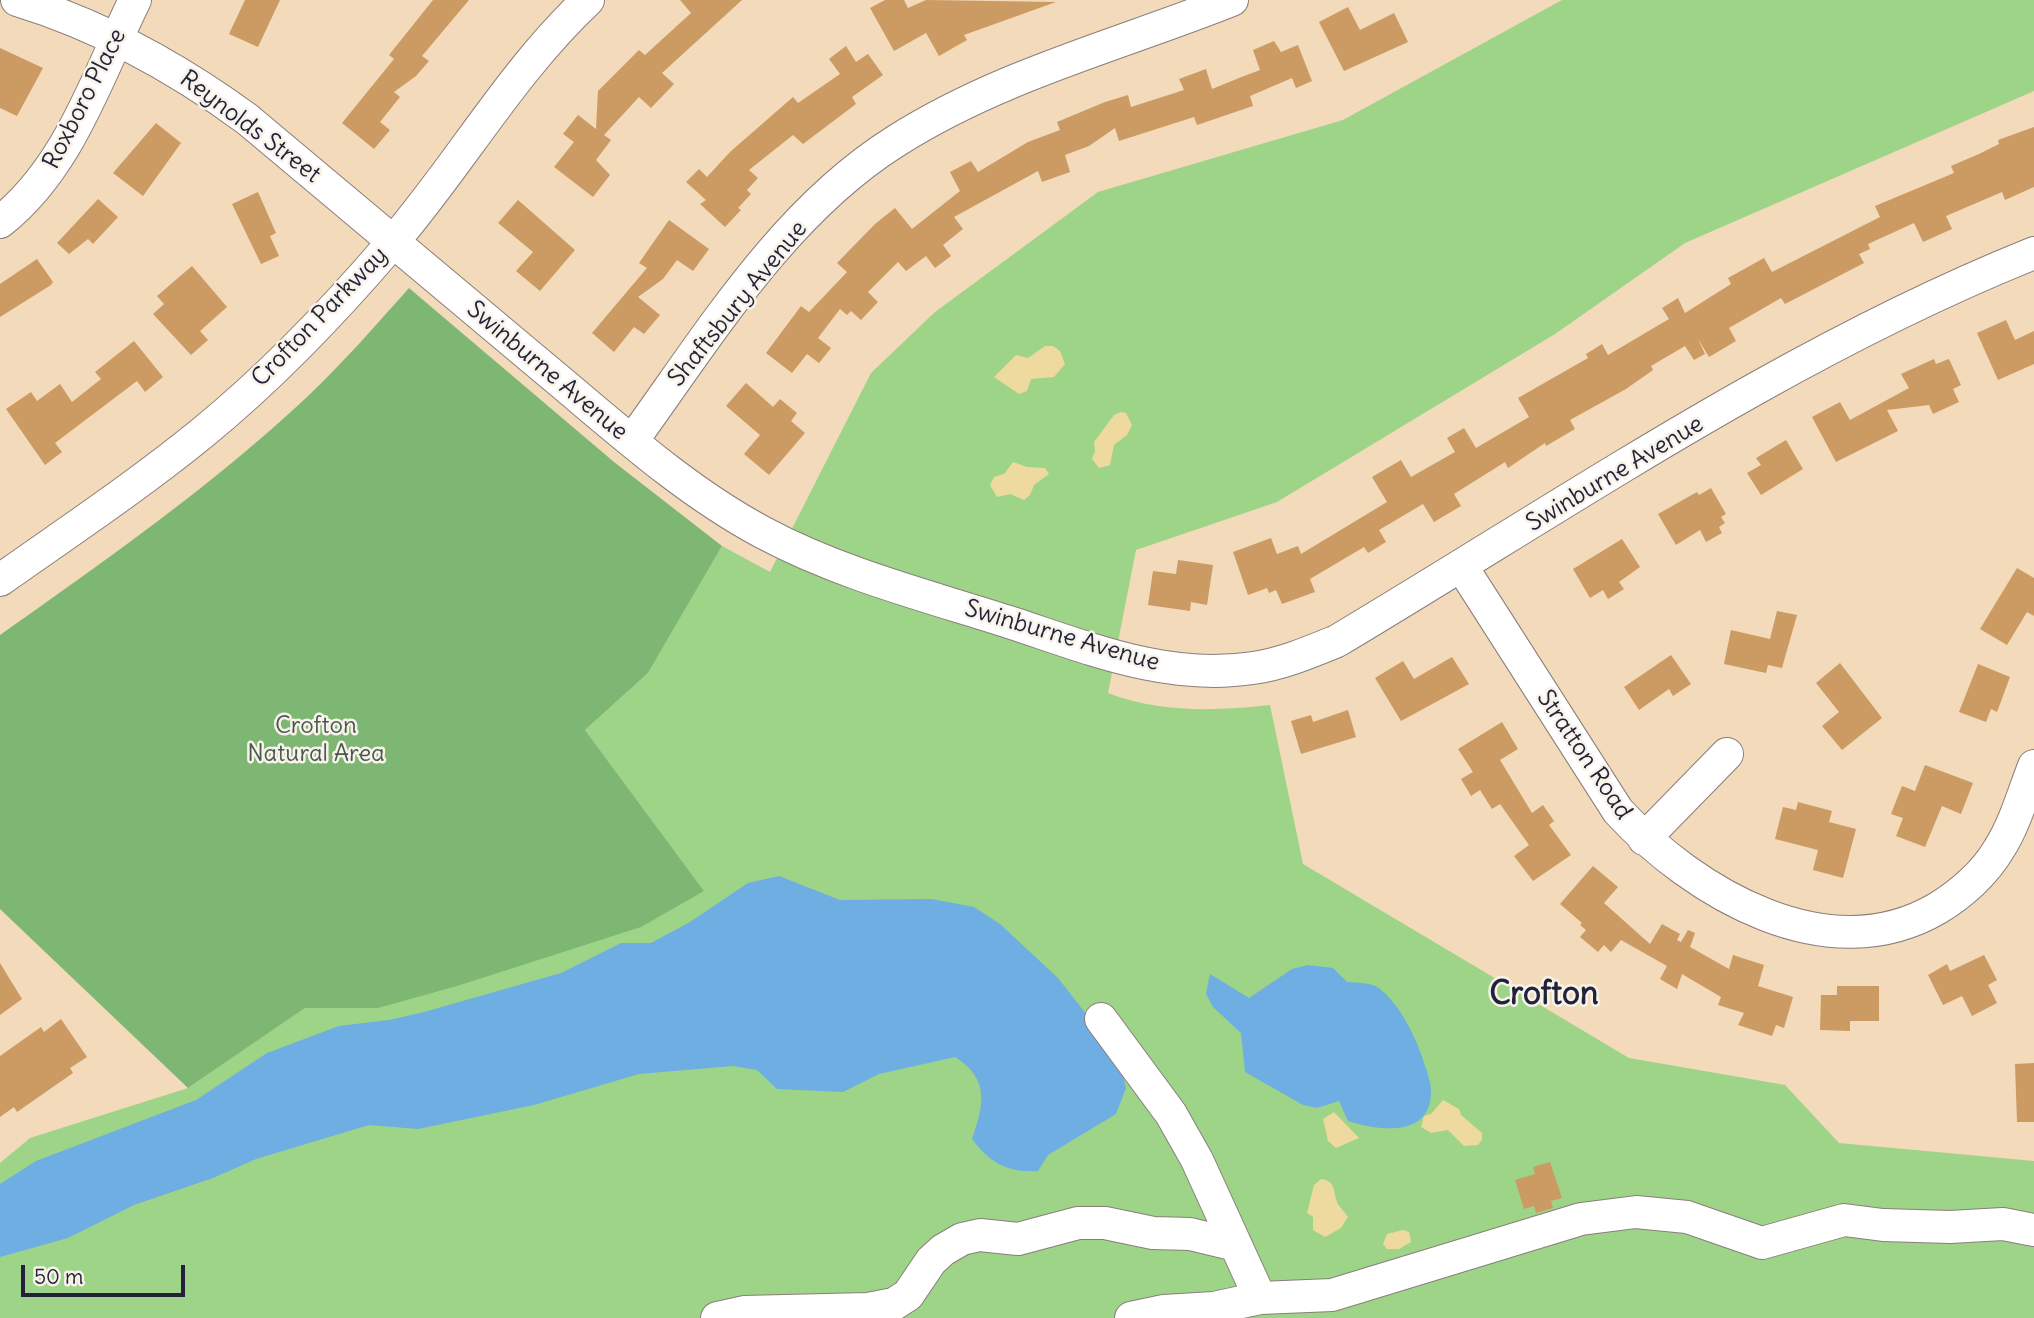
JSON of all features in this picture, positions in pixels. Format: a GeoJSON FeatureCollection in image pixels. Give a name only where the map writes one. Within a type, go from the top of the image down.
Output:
{"type":"FeatureCollection","features":[{"type":"Feature","properties":{"kind":"street","name":"Reynolds Street"},"geometry":{"type":"LineString","coordinates":[[17,0],[116,37],[192,79],[247,119],[393,242]]}},
{"type":"Feature","properties":{"kind":"street","name":"Roxboro Place"},"geometry":{"type":"LineString","coordinates":[[0,222],[44,180],[63,149],[135,0]]}},
{"type":"Feature","properties":{"kind":"street","name":"Crofton Parkway"},"geometry":{"type":"LineString","coordinates":[[0,580],[126,492],[203,432],[282,361],[393,242],[515,82],[588,0]]}},
{"type":"Feature","properties":{"kind":"street","name":"Shaftsbury Avenue"},"geometry":{"type":"LineString","coordinates":[[632,441],[784,239],[834,190],[894,142],[959,105],[1021,76],[1162,28],[1232,0]]}},
{"type":"Feature","properties":{"kind":"street","name":"Swinburne Avenue"},"geometry":{"type":"LineString","coordinates":[[393,242],[632,441],[712,503],[808,556],[1143,665],[1207,672],[1254,668],[1294,658],[1337,641],[1779,374],[1973,277],[2034,253]]}},
{"type":"Feature","properties":{"kind":"street","name":"Stratton Road"},"geometry":{"type":"LineString","coordinates":[[1462,567],[1593,776],[1618,811],[1644,839],[1727,897],[1787,922],[1839,933],[1880,930],[1917,920],[1952,899],[1979,875],[1999,851],[2034,766]]}},
{"type":"Feature","properties":{"kind":"street"},"geometry":{"type":"LineString","coordinates":[[1644,839],[1727,754]]}},
{"type":"Feature","properties":{"kind":"street"},"geometry":{"type":"LineString","coordinates":[[1101,1018],[1171,1114],[1197,1160],[1260,1298]]}},
{"type":"Feature","properties":{"kind":"street"},"geometry":{"type":"LineString","coordinates":[[1131,1318],[1164,1311],[1214,1308],[1260,1298],[1332,1295],[1581,1219],[1636,1212],[1688,1217],[1762,1243],[1844,1220],[1950,1227],[2003,1224],[2034,1230]]}},
{"type":"Feature","properties":{"kind":"street"},"geometry":{"type":"LineString","coordinates":[[718,1318],[744,1312],[868,1309],[894,1304],[908,1295],[931,1261],[943,1250],[962,1239],[980,1235],[1018,1239],[1078,1223],[1105,1223],[1153,1233],[1189,1234],[1236,1245]]}},
{"type":"Feature","properties":{"kind":"green space"},"geometry":{"type":"Polygon","coordinates":[[[1562,0],[2034,0],[2034,91],[1685,243],[1555,334],[1277,502],[1136,550],[1108,693],[1147,704],[1188,709],[1270,705],[1303,864],[1629,1058],[1785,1085],[1839,1143],[2034,1161],[2034,1318],[0,1318],[0,1163],[30,1138],[188,1088],[305,1008],[378,1008],[703,890],[585,730],[648,673],[722,546],[770,572],[871,373],[935,312],[1098,192],[1343,120],[1562,0]]]}},
{"type":"Feature","properties":{"kind":"green space","name":"Crofton Natural Area"},"geometry":{"type":"Polygon","coordinates":[[[409,288],[614,462],[722,546],[648,673],[585,730],[704,891],[641,927],[457,986],[378,1008],[305,1008],[188,1088],[0,909],[0,635],[196,492],[271,430],[359,344],[409,288]]]}},
{"type":"Feature","properties":{"kind":"sand"},"geometry":{"type":"Polygon","coordinates":[[[1045,346],[1053,346],[1060,351],[1065,364],[1054,377],[1031,379],[1027,391],[1019,394],[994,377],[1016,355],[1028,358],[1045,346]]]}},
{"type":"Feature","properties":{"kind":"sand"},"geometry":{"type":"Polygon","coordinates":[[[1126,413],[1132,425],[1127,435],[1114,445],[1110,465],[1099,468],[1092,459],[1094,442],[1114,415],[1126,413]]]}},
{"type":"Feature","properties":{"kind":"sand"},"geometry":{"type":"Polygon","coordinates":[[[1013,462],[1027,467],[1045,468],[1049,474],[1034,485],[1030,495],[1024,500],[1010,494],[997,497],[990,485],[994,477],[1004,474],[1013,462]]]}},
{"type":"Feature","properties":{"kind":"sand"},"geometry":{"type":"Polygon","coordinates":[[[1443,1100],[1459,1109],[1461,1115],[1482,1133],[1482,1140],[1478,1145],[1464,1146],[1448,1130],[1431,1133],[1421,1127],[1424,1116],[1431,1114],[1443,1100]]]}},
{"type":"Feature","properties":{"kind":"sand"},"geometry":{"type":"Polygon","coordinates":[[[1334,1112],[1359,1138],[1336,1148],[1328,1141],[1323,1119],[1334,1112]]]}},
{"type":"Feature","properties":{"kind":"sand"},"geometry":{"type":"Polygon","coordinates":[[[1321,1179],[1332,1184],[1338,1204],[1348,1217],[1341,1228],[1325,1237],[1313,1230],[1313,1217],[1307,1213],[1314,1185],[1321,1179]]]}},
{"type":"Feature","properties":{"kind":"sand"},"geometry":{"type":"Polygon","coordinates":[[[1403,1230],[1409,1232],[1411,1242],[1399,1249],[1387,1249],[1383,1244],[1387,1234],[1403,1230]]]}},
{"type":"Feature","properties":{"kind":"water"},"geometry":{"type":"Polygon","coordinates":[[[779,876],[840,900],[932,899],[974,907],[1000,924],[1058,978],[1118,1055],[1126,1088],[1116,1114],[1048,1155],[1038,1171],[1027,1171],[1000,1165],[972,1139],[981,1104],[979,1084],[966,1065],[955,1057],[879,1074],[843,1092],[777,1089],[757,1070],[733,1066],[639,1074],[534,1105],[418,1129],[369,1125],[256,1159],[213,1178],[134,1205],[68,1238],[0,1257],[0,1184],[36,1161],[196,1100],[267,1053],[339,1026],[389,1020],[424,1012],[561,973],[621,943],[651,943],[690,922],[748,883],[779,876]]]}},
{"type":"Feature","properties":{"kind":"water"},"geometry":{"type":"Polygon","coordinates":[[[1308,965],[1333,968],[1347,982],[1379,988],[1405,1020],[1415,1038],[1431,1094],[1428,1108],[1421,1118],[1411,1125],[1386,1128],[1348,1121],[1339,1101],[1317,1108],[1303,1105],[1245,1072],[1241,1033],[1213,1007],[1206,994],[1210,974],[1249,998],[1292,969],[1308,965]]]}},
{"type":"Feature","properties":{"kind":"building"},"geometry":{"type":"Polygon","coordinates":[[[245,0],[280,0],[258,47],[229,34],[245,0]]]}},
{"type":"Feature","properties":{"kind":"building"},"geometry":{"type":"Polygon","coordinates":[[[433,0],[469,0],[422,56],[429,61],[416,76],[394,92],[400,97],[380,122],[390,130],[374,149],[342,123],[394,59],[389,55],[433,0]]]}},
{"type":"Feature","properties":{"kind":"building"},"geometry":{"type":"Polygon","coordinates":[[[680,0],[742,0],[662,73],[674,84],[651,108],[639,97],[604,135],[611,140],[596,160],[610,175],[593,197],[554,167],[574,142],[563,134],[578,115],[596,129],[598,91],[639,50],[645,55],[691,13],[680,0]]]}},
{"type":"Feature","properties":{"kind":"building"},"geometry":{"type":"Polygon","coordinates":[[[885,0],[904,0],[908,8],[926,0],[1056,2],[964,35],[967,40],[939,56],[926,33],[894,51],[870,8],[885,0]]]}},
{"type":"Feature","properties":{"kind":"building"},"geometry":{"type":"Polygon","coordinates":[[[1348,7],[1360,30],[1394,13],[1408,42],[1344,71],[1319,22],[1348,7]]]}},
{"type":"Feature","properties":{"kind":"building"},"geometry":{"type":"Polygon","coordinates":[[[1274,41],[1281,52],[1298,45],[1312,81],[1296,88],[1292,78],[1250,96],[1253,106],[1197,125],[1194,117],[1119,141],[1115,128],[1089,146],[1065,155],[1070,172],[1042,182],[1038,171],[954,217],[963,229],[943,245],[951,256],[935,268],[926,256],[906,271],[898,262],[868,292],[878,302],[861,320],[851,311],[847,315],[840,309],[818,338],[831,348],[819,363],[807,354],[792,373],[766,353],[801,306],[809,312],[847,272],[837,263],[875,224],[895,208],[912,229],[960,191],[950,172],[971,161],[978,172],[1028,142],[1060,130],[1057,122],[1105,102],[1128,95],[1131,107],[1184,90],[1179,79],[1206,69],[1212,89],[1260,70],[1253,50],[1274,41]]]}},
{"type":"Feature","properties":{"kind":"building"},"geometry":{"type":"Polygon","coordinates":[[[846,46],[856,62],[868,54],[883,75],[852,97],[856,104],[803,144],[793,135],[749,170],[758,178],[747,190],[751,194],[738,208],[741,210],[725,227],[700,204],[706,200],[686,182],[699,169],[707,177],[730,152],[793,97],[798,103],[840,74],[829,59],[846,46]]]}},
{"type":"Feature","properties":{"kind":"building"},"geometry":{"type":"Polygon","coordinates":[[[0,48],[43,68],[17,116],[0,108],[0,48]]]}},
{"type":"Feature","properties":{"kind":"building"},"geometry":{"type":"Polygon","coordinates":[[[156,123],[181,143],[143,196],[113,173],[156,123]]]}},
{"type":"Feature","properties":{"kind":"building"},"geometry":{"type":"Polygon","coordinates":[[[2034,127],[2034,187],[2005,200],[2002,192],[1946,216],[1952,229],[1923,242],[1914,223],[1868,244],[1870,249],[1859,254],[1864,263],[1785,304],[1781,298],[1729,328],[1736,341],[1709,357],[1698,339],[1705,354],[1694,360],[1685,346],[1651,366],[1653,370],[1626,389],[1570,420],[1575,429],[1546,446],[1545,443],[1508,468],[1505,462],[1454,494],[1461,506],[1434,522],[1423,504],[1379,530],[1386,542],[1368,553],[1364,547],[1310,579],[1315,592],[1282,604],[1276,590],[1269,593],[1267,588],[1248,595],[1233,552],[1271,538],[1277,554],[1298,546],[1301,554],[1387,502],[1372,477],[1401,460],[1411,477],[1455,452],[1447,438],[1464,428],[1476,448],[1529,417],[1518,398],[1588,358],[1586,354],[1602,344],[1608,355],[1669,319],[1662,308],[1678,298],[1685,313],[1731,284],[1728,278],[1764,258],[1772,272],[1880,217],[1875,206],[1954,173],[1951,166],[1999,144],[1998,140],[2034,127]]]}},
{"type":"Feature","properties":{"kind":"building"},"geometry":{"type":"Polygon","coordinates":[[[258,192],[276,233],[270,236],[279,256],[261,264],[232,204],[258,192]]]}},
{"type":"Feature","properties":{"kind":"building"},"geometry":{"type":"Polygon","coordinates":[[[98,199],[118,217],[93,244],[88,239],[69,254],[57,243],[98,199]]]}},
{"type":"Feature","properties":{"kind":"building"},"geometry":{"type":"Polygon","coordinates":[[[518,200],[575,250],[540,291],[516,271],[533,252],[498,223],[518,200]]]}},
{"type":"Feature","properties":{"kind":"building"},"geometry":{"type":"Polygon","coordinates":[[[669,220],[709,249],[693,271],[677,260],[663,279],[638,297],[660,315],[644,334],[634,327],[614,352],[592,333],[647,268],[639,263],[669,220]]]}},
{"type":"Feature","properties":{"kind":"building"},"geometry":{"type":"Polygon","coordinates":[[[37,259],[53,282],[0,317],[0,284],[37,259]]]}},
{"type":"Feature","properties":{"kind":"building"},"geometry":{"type":"Polygon","coordinates":[[[192,266],[227,307],[200,331],[208,340],[191,355],[153,314],[164,304],[157,296],[192,266]]]}},
{"type":"Feature","properties":{"kind":"building"},"geometry":{"type":"Polygon","coordinates":[[[2006,320],[2015,340],[2034,331],[2034,364],[1998,380],[1977,333],[2006,320]]]}},
{"type":"Feature","properties":{"kind":"building"},"geometry":{"type":"Polygon","coordinates":[[[134,341],[163,377],[145,392],[137,381],[55,443],[62,452],[45,465],[6,409],[31,392],[37,401],[60,384],[72,402],[101,379],[95,372],[134,341]]]}},
{"type":"Feature","properties":{"kind":"building"},"geometry":{"type":"Polygon","coordinates":[[[1934,359],[1936,364],[1949,359],[1961,385],[1953,389],[1959,402],[1933,414],[1929,405],[1887,410],[1898,431],[1836,462],[1812,417],[1840,402],[1850,420],[1909,388],[1901,374],[1934,359]]]}},
{"type":"Feature","properties":{"kind":"building"},"geometry":{"type":"Polygon","coordinates":[[[746,383],[773,407],[780,399],[797,413],[791,421],[805,433],[769,475],[744,454],[760,435],[726,406],[746,383]]]}},
{"type":"Feature","properties":{"kind":"building"},"geometry":{"type":"Polygon","coordinates":[[[1786,440],[1803,469],[1761,495],[1747,473],[1761,465],[1756,458],[1786,440]]]}},
{"type":"Feature","properties":{"kind":"building"},"geometry":{"type":"Polygon","coordinates":[[[1711,488],[1726,514],[1721,517],[1725,523],[1719,527],[1722,533],[1706,542],[1700,530],[1676,545],[1658,514],[1697,492],[1699,495],[1711,488]]]}},
{"type":"Feature","properties":{"kind":"building"},"geometry":{"type":"Polygon","coordinates":[[[1622,539],[1640,567],[1619,582],[1624,589],[1608,599],[1603,590],[1590,598],[1573,569],[1622,539]]]}},
{"type":"Feature","properties":{"kind":"building"},"geometry":{"type":"Polygon","coordinates":[[[1178,560],[1213,565],[1207,605],[1191,602],[1190,611],[1148,605],[1153,571],[1176,574],[1178,560]]]}},
{"type":"Feature","properties":{"kind":"building"},"geometry":{"type":"Polygon","coordinates":[[[2017,568],[2034,578],[2034,616],[2027,612],[2007,645],[1980,629],[2017,568]]]}},
{"type":"Feature","properties":{"kind":"building"},"geometry":{"type":"Polygon","coordinates":[[[1777,611],[1797,615],[1782,668],[1768,665],[1766,673],[1724,664],[1731,630],[1770,639],[1777,611]]]}},
{"type":"Feature","properties":{"kind":"building"},"geometry":{"type":"Polygon","coordinates":[[[1671,655],[1691,684],[1673,696],[1669,689],[1639,710],[1624,687],[1671,655]]]}},
{"type":"Feature","properties":{"kind":"building"},"geometry":{"type":"Polygon","coordinates":[[[1452,657],[1469,684],[1401,721],[1375,678],[1403,661],[1414,679],[1452,657]]]}},
{"type":"Feature","properties":{"kind":"building"},"geometry":{"type":"Polygon","coordinates":[[[1840,663],[1882,718],[1842,750],[1822,726],[1839,712],[1816,683],[1840,663]]]}},
{"type":"Feature","properties":{"kind":"building"},"geometry":{"type":"Polygon","coordinates":[[[1978,664],[2010,677],[1997,712],[1991,709],[1986,722],[1959,712],[1978,664]]]}},
{"type":"Feature","properties":{"kind":"building"},"geometry":{"type":"Polygon","coordinates":[[[1348,710],[1356,737],[1301,754],[1291,721],[1311,715],[1313,722],[1348,710]]]}},
{"type":"Feature","properties":{"kind":"building"},"geometry":{"type":"Polygon","coordinates":[[[1502,722],[1518,749],[1500,760],[1532,813],[1543,805],[1554,821],[1549,825],[1571,855],[1533,881],[1514,856],[1529,845],[1500,804],[1492,809],[1480,790],[1471,796],[1461,779],[1473,772],[1458,749],[1502,722]]]}},
{"type":"Feature","properties":{"kind":"building"},"geometry":{"type":"Polygon","coordinates":[[[1925,765],[1973,783],[1961,814],[1942,806],[1925,847],[1896,836],[1903,818],[1891,814],[1902,786],[1915,791],[1925,765]]]}},
{"type":"Feature","properties":{"kind":"building"},"geometry":{"type":"Polygon","coordinates":[[[1798,802],[1832,811],[1829,822],[1856,829],[1843,878],[1813,870],[1818,850],[1775,839],[1783,807],[1796,810],[1798,802]]]}},
{"type":"Feature","properties":{"kind":"building"},"geometry":{"type":"Polygon","coordinates":[[[1593,866],[1618,887],[1604,903],[1650,944],[1662,924],[1680,934],[1677,940],[1681,942],[1688,930],[1695,933],[1690,947],[1729,969],[1733,955],[1764,965],[1758,986],[1793,997],[1784,1028],[1776,1025],[1772,1036],[1738,1025],[1744,1013],[1718,1005],[1721,997],[1682,974],[1677,989],[1660,979],[1667,966],[1621,940],[1611,952],[1604,945],[1598,952],[1580,937],[1586,930],[1580,925],[1582,923],[1560,904],[1593,866]]]}},
{"type":"Feature","properties":{"kind":"building"},"geometry":{"type":"Polygon","coordinates":[[[1984,955],[1997,980],[1988,985],[1997,1003],[1972,1016],[1962,996],[1943,1005],[1928,975],[1947,964],[1950,971],[1984,955]]]}},
{"type":"Feature","properties":{"kind":"building"},"geometry":{"type":"Polygon","coordinates":[[[0,963],[22,999],[0,1015],[0,963]]]}},
{"type":"Feature","properties":{"kind":"building"},"geometry":{"type":"Polygon","coordinates":[[[1837,986],[1879,986],[1879,1021],[1850,1021],[1850,1031],[1820,1030],[1821,995],[1837,995],[1837,986]]]}},
{"type":"Feature","properties":{"kind":"building"},"geometry":{"type":"Polygon","coordinates":[[[61,1019],[87,1057],[70,1068],[73,1073],[17,1112],[14,1107],[0,1117],[0,1056],[41,1027],[44,1032],[61,1019]]]}},
{"type":"Feature","properties":{"kind":"building"},"geometry":{"type":"Polygon","coordinates":[[[2034,1063],[2034,1122],[2017,1122],[2015,1064],[2034,1063]]]}},
{"type":"Feature","properties":{"kind":"building"},"geometry":{"type":"Polygon","coordinates":[[[1550,1162],[1562,1198],[1551,1201],[1553,1208],[1536,1213],[1534,1206],[1524,1209],[1515,1180],[1535,1174],[1533,1167],[1550,1162]]]}},
{"type":"Feature","properties":{"kind":"district","name":"Crofton"},"geometry":{"type":"Point","coordinates":[1544,995]}}]}
